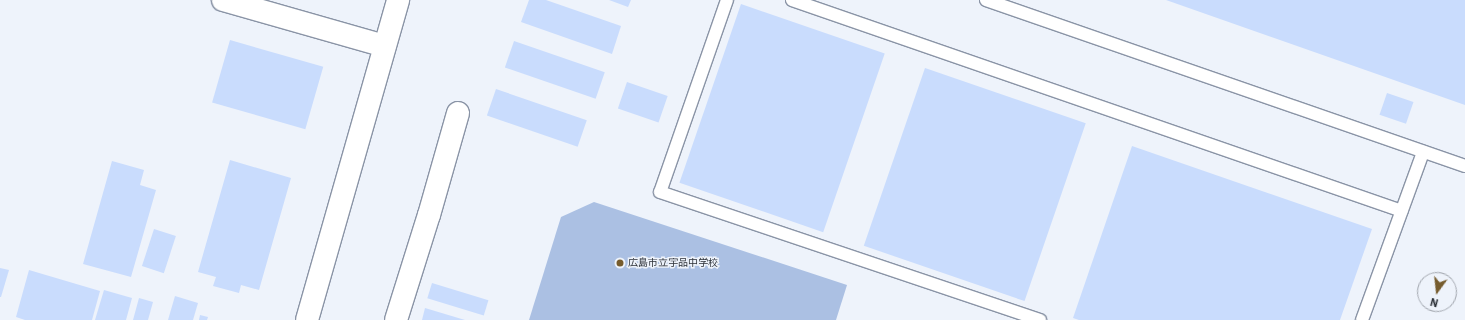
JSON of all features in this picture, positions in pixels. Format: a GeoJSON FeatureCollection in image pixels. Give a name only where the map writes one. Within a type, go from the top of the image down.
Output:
{"type":"FeatureCollection","features":[{"type":"Feature","properties":{"kind":"street"},"geometry":{"type":"LineString","coordinates":[[224,0],[385,46]]}},
{"type":"Feature","properties":{"kind":"street"},"geometry":{"type":"LineString","coordinates":[[307,320],[398,0]]}},
{"type":"Feature","properties":{"kind":"street"},"geometry":{"type":"LineString","coordinates":[[396,320],[429,215],[458,113]]}},
{"type":"Feature","properties":{"kind":"lane"},"geometry":{"type":"LineString","coordinates":[[727,0],[660,192],[1040,320]]}},
{"type":"Feature","properties":{"kind":"lane"},"geometry":{"type":"LineString","coordinates":[[792,0],[1402,211]]}},
{"type":"Feature","properties":{"kind":"lane"},"geometry":{"type":"LineString","coordinates":[[986,0],[1465,166]]}},
{"type":"Feature","properties":{"kind":"lane"},"geometry":{"type":"LineString","coordinates":[[1362,320],[1423,152]]}},
{"type":"Feature","properties":{"kind":"shaded area"},"geometry":{"type":"Polygon","coordinates":[[[594,202],[847,285],[836,320],[529,320],[561,217],[594,202]]]}},
{"type":"Feature","properties":{"kind":"building"},"geometry":{"type":"Polygon","coordinates":[[[529,0],[546,0],[621,26],[612,54],[521,22],[529,0]]]}},
{"type":"Feature","properties":{"kind":"building"},"geometry":{"type":"Polygon","coordinates":[[[609,0],[631,0],[628,7],[609,0]]]}},
{"type":"Feature","properties":{"kind":"building"},"geometry":{"type":"Polygon","coordinates":[[[1166,0],[1465,0],[1465,105],[1166,0]]]}},
{"type":"Feature","properties":{"kind":"building"},"geometry":{"type":"Polygon","coordinates":[[[741,4],[885,53],[823,232],[679,183],[741,4]]]}},
{"type":"Feature","properties":{"kind":"building"},"geometry":{"type":"Polygon","coordinates":[[[230,40],[323,67],[305,129],[212,102],[230,40]]]}},
{"type":"Feature","properties":{"kind":"building"},"geometry":{"type":"Polygon","coordinates":[[[514,41],[605,72],[596,99],[505,67],[514,41]]]}},
{"type":"Feature","properties":{"kind":"building"},"geometry":{"type":"Polygon","coordinates":[[[925,68],[1086,123],[1025,301],[864,246],[925,68]]]}},
{"type":"Feature","properties":{"kind":"building"},"geometry":{"type":"Polygon","coordinates":[[[627,82],[668,96],[659,122],[618,108],[627,82]]]}},
{"type":"Feature","properties":{"kind":"building"},"geometry":{"type":"Polygon","coordinates":[[[496,89],[587,120],[578,147],[487,115],[496,89]]]}},
{"type":"Feature","properties":{"kind":"building"},"geometry":{"type":"Polygon","coordinates":[[[1387,93],[1413,102],[1406,124],[1380,115],[1387,93]]]}},
{"type":"Feature","properties":{"kind":"building"},"geometry":{"type":"Polygon","coordinates":[[[1132,146],[1372,229],[1340,320],[1079,320],[1073,318],[1132,146]]]}},
{"type":"Feature","properties":{"kind":"building"},"geometry":{"type":"Polygon","coordinates":[[[230,160],[291,178],[259,290],[241,285],[239,293],[213,286],[216,277],[198,272],[230,160]]]}},
{"type":"Feature","properties":{"kind":"building"},"geometry":{"type":"Polygon","coordinates":[[[112,161],[144,170],[140,185],[156,190],[131,277],[83,264],[112,161]]]}},
{"type":"Feature","properties":{"kind":"building"},"geometry":{"type":"Polygon","coordinates":[[[154,229],[176,236],[164,273],[142,266],[154,229]]]}},
{"type":"Feature","properties":{"kind":"building"},"geometry":{"type":"Polygon","coordinates":[[[0,268],[9,270],[1,297],[0,297],[0,268]]]}},
{"type":"Feature","properties":{"kind":"building"},"geometry":{"type":"Polygon","coordinates":[[[29,270],[100,291],[92,320],[25,320],[16,317],[29,270]]]}},
{"type":"Feature","properties":{"kind":"building"},"geometry":{"type":"Polygon","coordinates":[[[432,283],[488,300],[484,316],[427,298],[432,283]]]}},
{"type":"Feature","properties":{"kind":"building"},"geometry":{"type":"Polygon","coordinates":[[[104,290],[132,298],[126,320],[95,320],[104,290]]]}},
{"type":"Feature","properties":{"kind":"building"},"geometry":{"type":"Polygon","coordinates":[[[175,296],[198,303],[193,320],[168,320],[175,296]]]}},
{"type":"Feature","properties":{"kind":"building"},"geometry":{"type":"Polygon","coordinates":[[[139,298],[153,302],[148,320],[133,320],[139,298]]]}},
{"type":"Feature","properties":{"kind":"building"},"geometry":{"type":"Polygon","coordinates":[[[425,308],[465,320],[422,320],[425,308]]]}},
{"type":"Feature","properties":{"kind":"building"},"geometry":{"type":"Polygon","coordinates":[[[200,315],[208,317],[207,320],[199,320],[200,315]]]}},
{"type":"Feature","properties":{"kind":"place","name":"広島市立宇品中学校"},"geometry":{"type":"Point","coordinates":[620,263]}}]}
